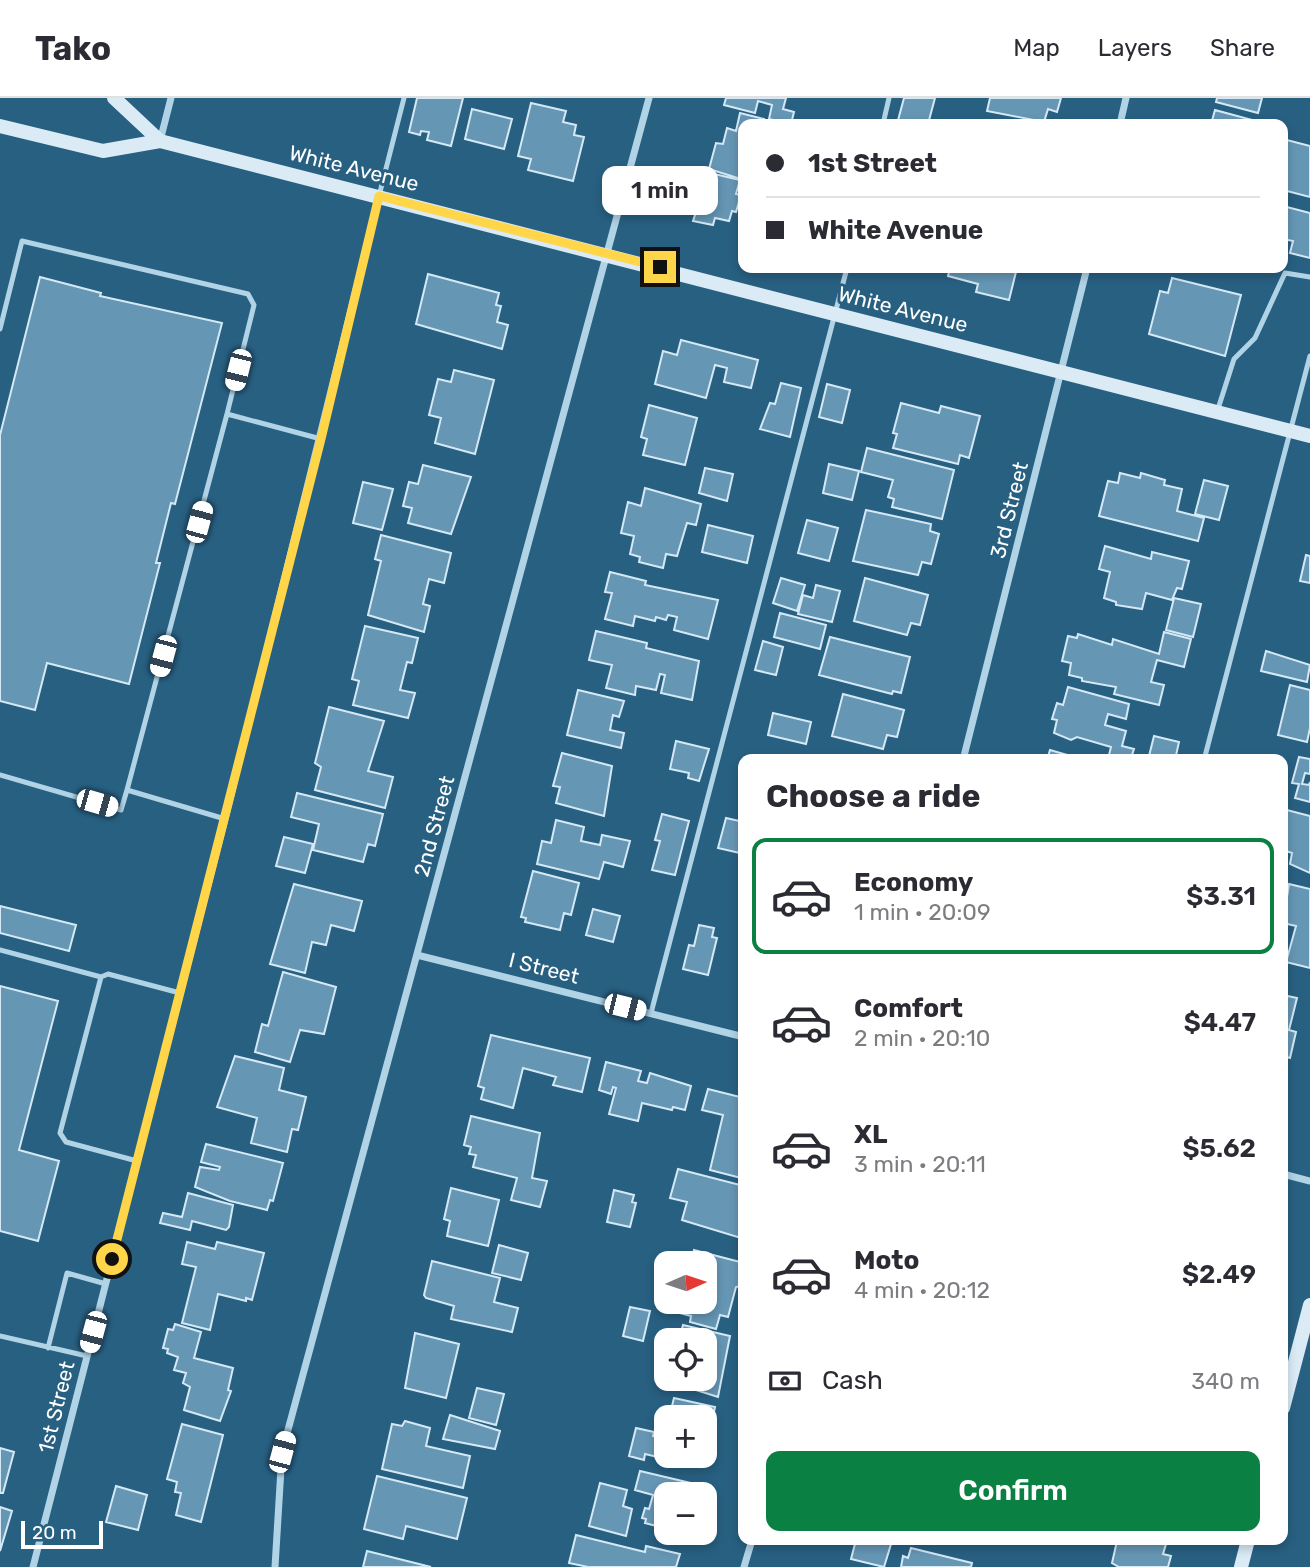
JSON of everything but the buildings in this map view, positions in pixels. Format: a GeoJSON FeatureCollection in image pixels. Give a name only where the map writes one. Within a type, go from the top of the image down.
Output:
{"type":"FeatureCollection","features":[{"type":"Feature","properties":{"kind":"main road","name":"White Avenue"},"geometry":{"type":"LineString","coordinates":[[114,98],[160,141]]}},
{"type":"Feature","properties":{"kind":"main road","name":"White Avenue"},"geometry":{"type":"LineString","coordinates":[[0,126],[103,151],[160,141],[609,254],[1310,436]]}},
{"type":"Feature","properties":{"kind":"main road"},"geometry":{"type":"LineString","coordinates":[[1288,1389],[1310,1305]]}},
{"type":"Feature","properties":{"kind":"main road"},"geometry":{"type":"LineString","coordinates":[[1241,1567],[1247,1545]]}},
{"type":"Feature","properties":{"kind":"street"},"geometry":{"type":"LineString","coordinates":[[160,141],[171,98]]}},
{"type":"Feature","properties":{"kind":"street","name":"2nd Street"},"geometry":{"type":"LineString","coordinates":[[275,1567],[282,1452],[609,254],[649,98]]}},
{"type":"Feature","properties":{"kind":"street"},"geometry":{"type":"LineString","coordinates":[[1121,119],[1126,98]]}},
{"type":"Feature","properties":{"kind":"street","name":"1st Street"},"geometry":{"type":"LineString","coordinates":[[33,1567],[321,439],[379,196]]}},
{"type":"Feature","properties":{"kind":"street","name":"3rd Street"},"geometry":{"type":"LineString","coordinates":[[965,754],[1086,273]]}},
{"type":"Feature","properties":{"kind":"street","name":"I Street"},"geometry":{"type":"LineString","coordinates":[[417,955],[738,1035]]}},
{"type":"Feature","properties":{"kind":"street"},"geometry":{"type":"LineString","coordinates":[[1288,1175],[1310,1181]]}},
{"type":"Feature","properties":{"kind":"street"},"geometry":{"type":"LineString","coordinates":[[744,1567],[751,1545]]}},
{"type":"Feature","properties":{"kind":"lane"},"geometry":{"type":"LineString","coordinates":[[379,196],[404,98]]}},
{"type":"Feature","properties":{"kind":"lane"},"geometry":{"type":"LineString","coordinates":[[884,119],[890,98]]}},
{"type":"Feature","properties":{"kind":"lane"},"geometry":{"type":"LineString","coordinates":[[0,328],[22,241],[248,293],[254,304],[121,810],[0,775]]}},
{"type":"Feature","properties":{"kind":"lane"},"geometry":{"type":"LineString","coordinates":[[651,1013],[846,273]]}},
{"type":"Feature","properties":{"kind":"lane"},"geometry":{"type":"LineString","coordinates":[[1217,412],[1234,359],[1255,338],[1285,273],[1310,277]]}},
{"type":"Feature","properties":{"kind":"lane"},"geometry":{"type":"LineString","coordinates":[[1206,754],[1310,356]]}},
{"type":"Feature","properties":{"kind":"lane"},"geometry":{"type":"LineString","coordinates":[[227,414],[321,439]]}},
{"type":"Feature","properties":{"kind":"lane"},"geometry":{"type":"LineString","coordinates":[[127,790],[225,819]]}},
{"type":"Feature","properties":{"kind":"lane"},"geometry":{"type":"LineString","coordinates":[[0,950],[101,977],[108,974],[180,993]]}},
{"type":"Feature","properties":{"kind":"lane"},"geometry":{"type":"LineString","coordinates":[[101,977],[60,1133],[66,1142],[137,1161]]}},
{"type":"Feature","properties":{"kind":"lane"},"geometry":{"type":"LineString","coordinates":[[48,1348],[67,1273],[106,1284]]}},
{"type":"Feature","properties":{"kind":"lane"},"geometry":{"type":"LineString","coordinates":[[0,1336],[87,1356]]}},
{"type":"Feature","properties":{"kind":"route"},"geometry":{"type":"LineString","coordinates":[[112,1259],[232,794],[379,196],[660,267]]}}]}
